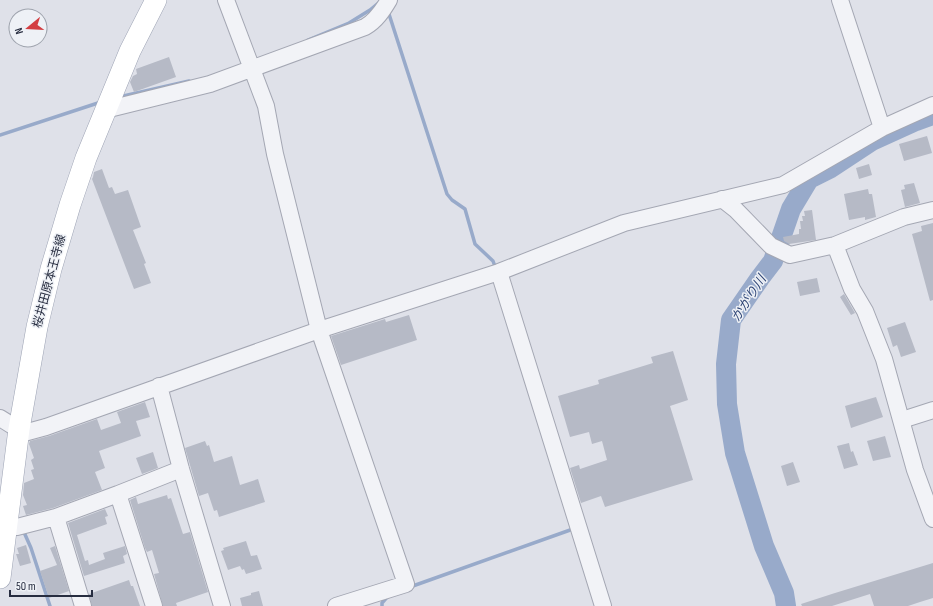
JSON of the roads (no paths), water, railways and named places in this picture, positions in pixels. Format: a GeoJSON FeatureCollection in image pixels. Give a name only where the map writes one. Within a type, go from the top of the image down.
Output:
{"type":"FeatureCollection","features":[{"type":"Feature","properties":{"kind":"main road","name":"桜井田原本王寺線"},"geometry":{"type":"LineString","coordinates":[[0,578],[17,526],[19,429],[37,327],[51,269],[77,185],[105,110],[130,51],[156,0]]}},
{"type":"Feature","properties":{"kind":"street"},"geometry":{"type":"LineString","coordinates":[[226,0],[251,70],[266,106],[275,154],[319,330],[406,584],[336,606]]}},
{"type":"Feature","properties":{"kind":"street"},"geometry":{"type":"LineString","coordinates":[[105,110],[210,84],[364,27],[370,24],[381,13],[390,0]]}},
{"type":"Feature","properties":{"kind":"street"},"geometry":{"type":"LineString","coordinates":[[840,0],[882,128]]}},
{"type":"Feature","properties":{"kind":"street"},"geometry":{"type":"LineString","coordinates":[[0,418],[24,433],[46,427],[319,330],[499,272],[624,223],[722,198],[783,185],[882,128],[933,105]]}},
{"type":"Feature","properties":{"kind":"street"},"geometry":{"type":"LineString","coordinates":[[722,198],[736,210],[771,246],[790,255],[835,246],[904,217],[933,210]]}},
{"type":"Feature","properties":{"kind":"street"},"geometry":{"type":"LineString","coordinates":[[835,246],[852,289],[865,311],[884,359],[915,470],[933,519]]}},
{"type":"Feature","properties":{"kind":"street"},"geometry":{"type":"LineString","coordinates":[[499,272],[603,606]]}},
{"type":"Feature","properties":{"kind":"street"},"geometry":{"type":"LineString","coordinates":[[159,386],[181,469],[222,606]]}},
{"type":"Feature","properties":{"kind":"street"},"geometry":{"type":"LineString","coordinates":[[902,420],[933,410]]}},
{"type":"Feature","properties":{"kind":"street"},"geometry":{"type":"LineString","coordinates":[[17,526],[56,517],[181,469]]}},
{"type":"Feature","properties":{"kind":"street"},"geometry":{"type":"LineString","coordinates":[[118,494],[154,606]]}},
{"type":"Feature","properties":{"kind":"street"},"geometry":{"type":"LineString","coordinates":[[56,517],[83,606]]}},
{"type":"Feature","properties":{"kind":"waterway"},"geometry":{"type":"LineString","coordinates":[[308,40],[349,23],[381,1]]}},
{"type":"Feature","properties":{"kind":"waterway"},"geometry":{"type":"LineString","coordinates":[[388,11],[447,194],[452,200],[465,209],[475,244],[493,261],[496,269]]}},
{"type":"Feature","properties":{"kind":"waterway"},"geometry":{"type":"LineString","coordinates":[[119,97],[189,81]]}},
{"type":"Feature","properties":{"kind":"waterway"},"geometry":{"type":"LineString","coordinates":[[0,135],[101,102]]}},
{"type":"Feature","properties":{"kind":"waterway","name":"かがり川"},"geometry":{"type":"LineString","coordinates":[[786,606],[784,593],[764,546],[735,453],[727,404],[726,364],[731,320],[773,261],[791,209],[809,179],[831,168],[872,141],[933,115]]}},
{"type":"Feature","properties":{"kind":"waterway"},"geometry":{"type":"LineString","coordinates":[[410,587],[573,529],[572,526]]}},
{"type":"Feature","properties":{"kind":"waterway"},"geometry":{"type":"LineString","coordinates":[[23,530],[31,548],[50,606]]}},
{"type":"Feature","properties":{"kind":"waterway"},"geometry":{"type":"LineString","coordinates":[[382,606],[382,603],[388,596]]}}]}
